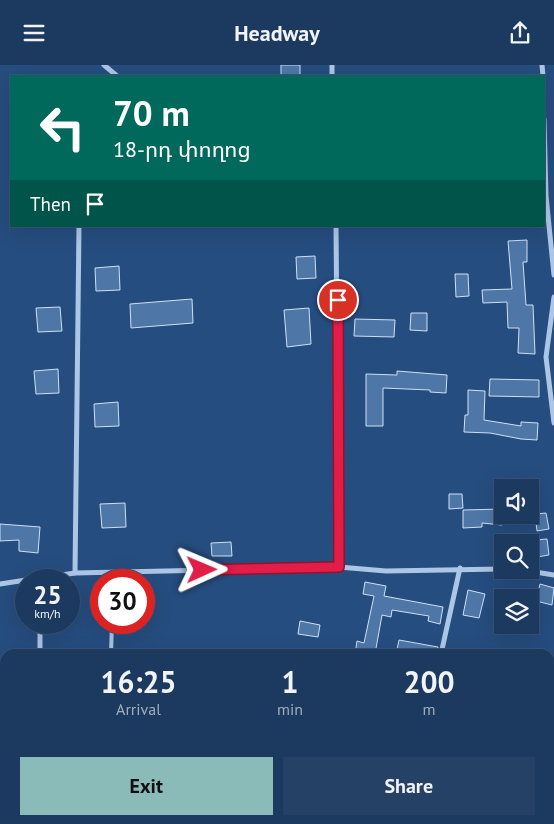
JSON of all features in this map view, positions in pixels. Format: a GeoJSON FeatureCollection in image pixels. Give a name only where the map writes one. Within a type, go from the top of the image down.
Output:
{"type":"FeatureCollection","features":[{"type":"Feature","properties":{"kind":"street"},"geometry":{"type":"LineString","coordinates":[[104,65],[116,75]]}},
{"type":"Feature","properties":{"kind":"street"},"geometry":{"type":"LineString","coordinates":[[545,158],[546,197],[554,275]]}},
{"type":"Feature","properties":{"kind":"street"},"geometry":{"type":"LineString","coordinates":[[75,569],[79,227]]}},
{"type":"Feature","properties":{"kind":"street"},"geometry":{"type":"LineString","coordinates":[[336,227],[339,567]]}},
{"type":"Feature","properties":{"kind":"street"},"geometry":{"type":"LineString","coordinates":[[554,297],[546,357],[554,423]]}},
{"type":"Feature","properties":{"kind":"street"},"geometry":{"type":"LineString","coordinates":[[155,572],[339,567],[386,571],[494,569]]}},
{"type":"Feature","properties":{"kind":"street"},"geometry":{"type":"LineString","coordinates":[[442,649],[460,568]]}},
{"type":"Feature","properties":{"kind":"street"},"geometry":{"type":"LineString","coordinates":[[539,573],[554,575]]}},
{"type":"Feature","properties":{"kind":"street"},"geometry":{"type":"LineString","coordinates":[[0,584],[15,582]]}},
{"type":"Feature","properties":{"kind":"street"},"geometry":{"type":"LineString","coordinates":[[40,634],[40,649]]}},
{"type":"Feature","properties":{"kind":"lane"},"geometry":{"type":"LineString","coordinates":[[111,649],[112,634]]}},
{"type":"Feature","properties":{"kind":"building"},"geometry":{"type":"Polygon","coordinates":[[[281,65],[300,65],[300,75],[281,75],[281,65]]]}},
{"type":"Feature","properties":{"kind":"building"},"geometry":{"type":"Polygon","coordinates":[[[527,240],[527,262],[523,262],[526,305],[533,305],[535,354],[518,353],[519,328],[508,328],[507,302],[483,303],[482,290],[512,289],[508,241],[527,240]]]}},
{"type":"Feature","properties":{"kind":"building"},"geometry":{"type":"Polygon","coordinates":[[[315,256],[316,278],[297,279],[296,257],[315,256]]]}},
{"type":"Feature","properties":{"kind":"building"},"geometry":{"type":"Polygon","coordinates":[[[119,266],[120,290],[96,291],[95,268],[119,266]]]}},
{"type":"Feature","properties":{"kind":"building"},"geometry":{"type":"Polygon","coordinates":[[[455,274],[468,274],[469,296],[456,297],[455,274]]]}},
{"type":"Feature","properties":{"kind":"building"},"geometry":{"type":"Polygon","coordinates":[[[192,299],[193,323],[131,328],[130,304],[192,299]]]}},
{"type":"Feature","properties":{"kind":"building"},"geometry":{"type":"Polygon","coordinates":[[[60,307],[62,331],[38,332],[36,308],[60,307]]]}},
{"type":"Feature","properties":{"kind":"building"},"geometry":{"type":"Polygon","coordinates":[[[309,308],[311,344],[287,347],[284,310],[309,308]]]}},
{"type":"Feature","properties":{"kind":"building"},"geometry":{"type":"Polygon","coordinates":[[[411,313],[427,313],[427,331],[410,330],[411,313]]]}},
{"type":"Feature","properties":{"kind":"building"},"geometry":{"type":"Polygon","coordinates":[[[355,319],[395,320],[394,337],[354,336],[355,319]]]}},
{"type":"Feature","properties":{"kind":"building"},"geometry":{"type":"Polygon","coordinates":[[[58,369],[59,393],[36,394],[34,371],[58,369]]]}},
{"type":"Feature","properties":{"kind":"building"},"geometry":{"type":"Polygon","coordinates":[[[397,371],[447,375],[446,393],[430,392],[430,390],[383,388],[383,426],[366,426],[366,374],[397,375],[397,371]]]}},
{"type":"Feature","properties":{"kind":"building"},"geometry":{"type":"Polygon","coordinates":[[[490,379],[539,380],[539,397],[489,396],[490,379]]]}},
{"type":"Feature","properties":{"kind":"building"},"geometry":{"type":"Polygon","coordinates":[[[468,390],[485,391],[484,420],[521,426],[521,422],[538,423],[537,440],[490,433],[464,432],[465,415],[468,415],[468,390]]]}},
{"type":"Feature","properties":{"kind":"building"},"geometry":{"type":"Polygon","coordinates":[[[118,402],[119,426],[95,427],[94,404],[118,402]]]}},
{"type":"Feature","properties":{"kind":"building"},"geometry":{"type":"Polygon","coordinates":[[[449,494],[462,494],[463,508],[449,509],[449,494]]]}},
{"type":"Feature","properties":{"kind":"building"},"geometry":{"type":"Polygon","coordinates":[[[125,503],[126,527],[102,528],[100,504],[125,503]]]}},
{"type":"Feature","properties":{"kind":"building"},"geometry":{"type":"Polygon","coordinates":[[[494,509],[494,524],[502,525],[482,523],[482,527],[463,528],[463,510],[494,509]]]}},
{"type":"Feature","properties":{"kind":"building"},"geometry":{"type":"Polygon","coordinates":[[[546,513],[549,529],[537,531],[536,524],[539,524],[539,514],[546,513]]]}},
{"type":"Feature","properties":{"kind":"building"},"geometry":{"type":"Polygon","coordinates":[[[0,524],[40,527],[38,553],[19,551],[19,540],[0,541],[0,524]]]}},
{"type":"Feature","properties":{"kind":"building"},"geometry":{"type":"Polygon","coordinates":[[[547,539],[549,555],[539,557],[539,540],[547,539]]]}},
{"type":"Feature","properties":{"kind":"building"},"geometry":{"type":"Polygon","coordinates":[[[231,542],[232,556],[212,556],[211,543],[231,542]]]}},
{"type":"Feature","properties":{"kind":"building"},"geometry":{"type":"Polygon","coordinates":[[[365,582],[386,586],[384,596],[443,607],[440,624],[428,621],[429,616],[392,610],[391,617],[382,615],[376,649],[356,649],[357,641],[364,643],[374,596],[363,594],[365,582]]]}},
{"type":"Feature","properties":{"kind":"building"},"geometry":{"type":"Polygon","coordinates":[[[540,584],[554,588],[552,605],[539,602],[540,584]]]}},
{"type":"Feature","properties":{"kind":"building"},"geometry":{"type":"Polygon","coordinates":[[[468,590],[485,594],[479,618],[463,615],[468,590]]]}},
{"type":"Feature","properties":{"kind":"building"},"geometry":{"type":"Polygon","coordinates":[[[300,621],[320,625],[318,637],[298,634],[300,621]]]}},
{"type":"Feature","properties":{"kind":"building"},"geometry":{"type":"Polygon","coordinates":[[[399,640],[438,647],[438,649],[397,649],[399,640]]]}},
{"type":"Feature","properties":{"kind":"route"},"geometry":{"type":"LineString","coordinates":[[202,570],[339,567],[338,300]]}}]}
